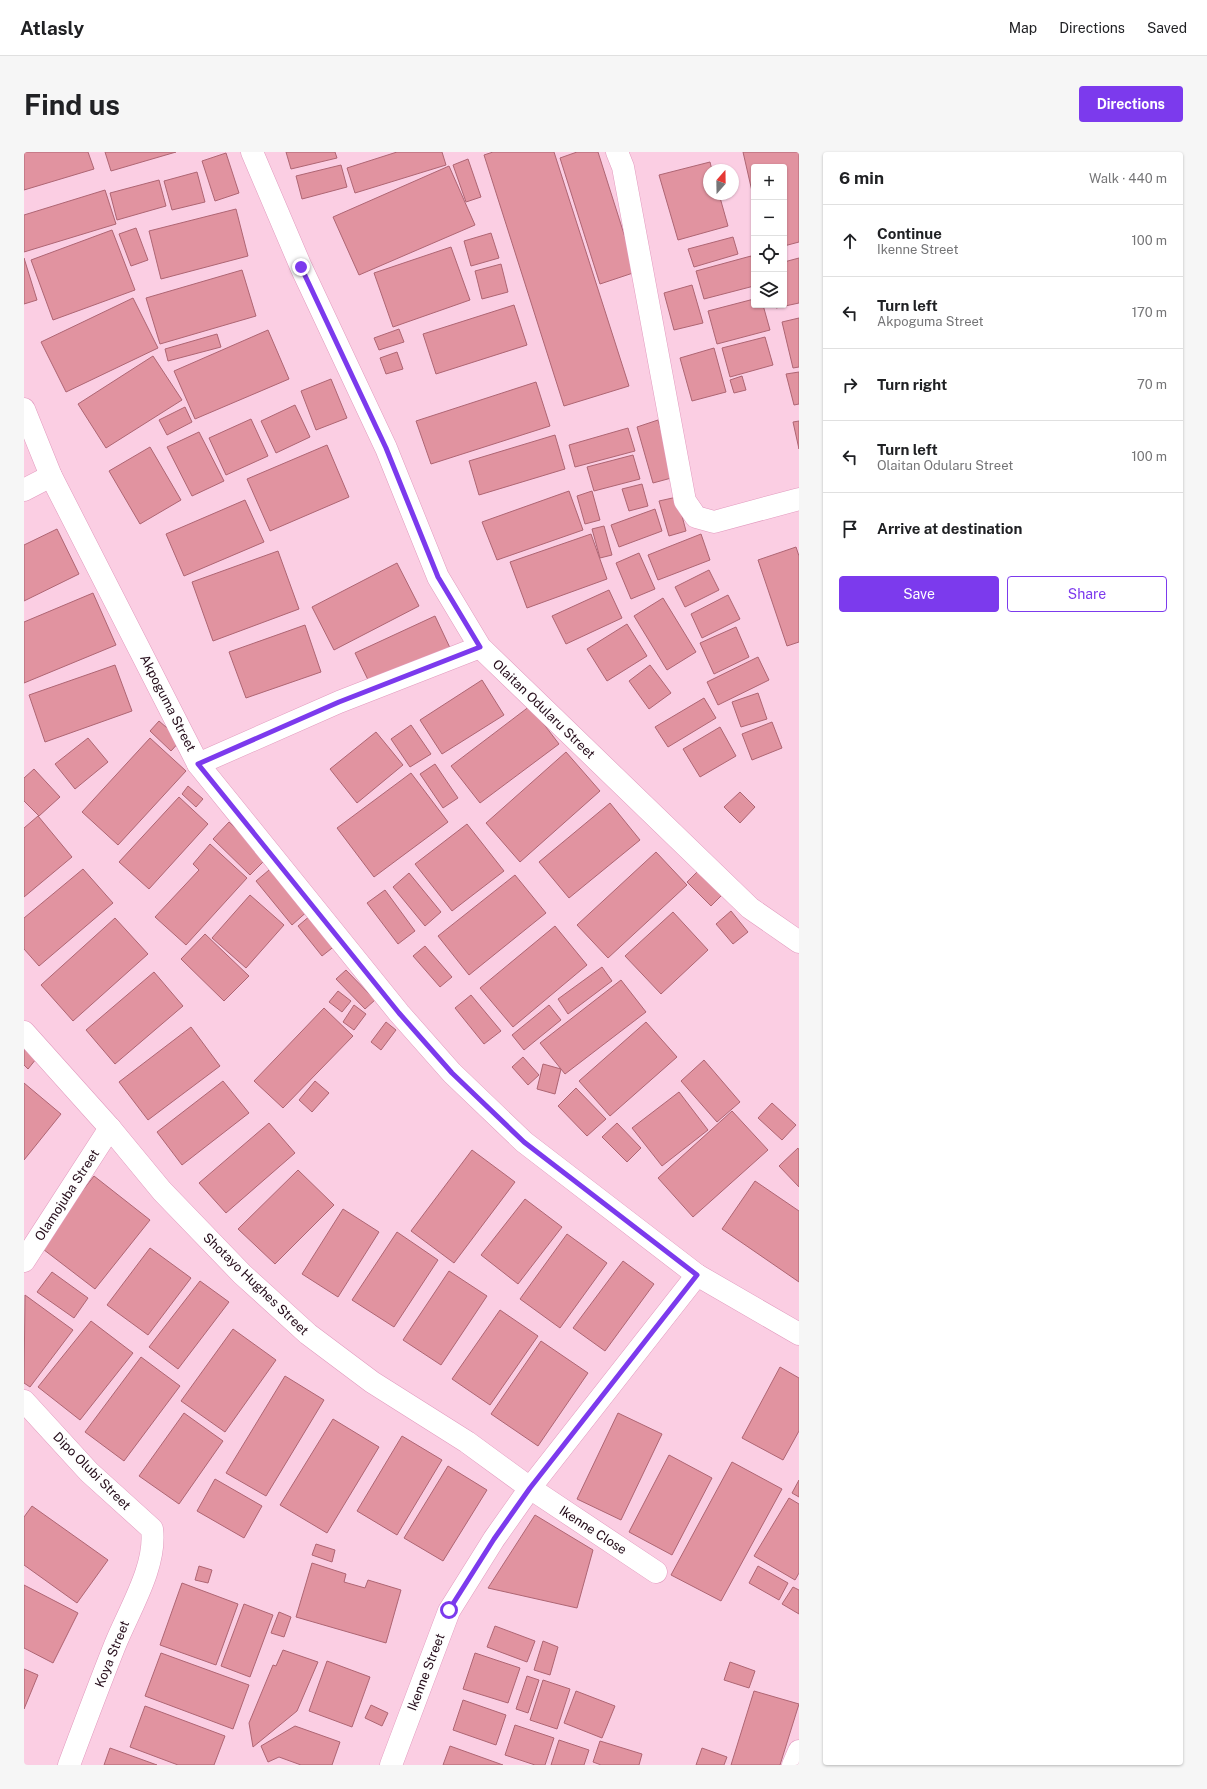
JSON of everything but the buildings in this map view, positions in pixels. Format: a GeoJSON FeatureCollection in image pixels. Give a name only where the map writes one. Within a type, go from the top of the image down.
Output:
{"type":"FeatureCollection","features":[{"type":"Feature","properties":{"kind":"street","name":"Olaitan Odularu Street"},"geometry":{"type":"LineString","coordinates":[[252,152],[301,267],[386,448],[438,577],[480,647],[750,908],[799,942]]}},
{"type":"Feature","properties":{"kind":"street"},"geometry":{"type":"LineString","coordinates":[[617,152],[623,167],[685,501],[696,517],[714,522],[799,499]]}},
{"type":"Feature","properties":{"kind":"street","name":"Akpoguma Street"},"geometry":{"type":"LineString","coordinates":[[24,409],[51,476],[198,764],[399,1013],[452,1073],[524,1142],[697,1275],[799,1334]]}},
{"type":"Feature","properties":{"kind":"street"},"geometry":{"type":"LineString","coordinates":[[24,490],[51,476]]}},
{"type":"Feature","properties":{"kind":"street"},"geometry":{"type":"LineString","coordinates":[[198,764],[339,702],[480,647]]}},
{"type":"Feature","properties":{"kind":"street","name":"Shotayo Hughes Street"},"geometry":{"type":"LineString","coordinates":[[24,1032],[110,1128],[162,1191],[242,1274],[308,1334],[372,1382],[467,1442],[530,1488]]}},
{"type":"Feature","properties":{"kind":"street","name":"Olamojuba Street"},"geometry":{"type":"LineString","coordinates":[[24,1261],[110,1128]]}},
{"type":"Feature","properties":{"kind":"street","name":"Ikenne Street"},"geometry":{"type":"LineString","coordinates":[[390,1765],[449,1610],[494,1539],[530,1488],[697,1275]]}},
{"type":"Feature","properties":{"kind":"street","name":"Dipo Olubi Street"},"geometry":{"type":"LineString","coordinates":[[24,1401],[89,1472],[152,1529],[154,1542]]}},
{"type":"Feature","properties":{"kind":"street","name":"Ikenne Close"},"geometry":{"type":"LineString","coordinates":[[530,1488],[656,1572]]}},
{"type":"Feature","properties":{"kind":"street","name":"Koya Street"},"geometry":{"type":"LineString","coordinates":[[69,1765],[115,1644],[148,1569],[154,1542]]}},
{"type":"Feature","properties":{"kind":"street"},"geometry":{"type":"LineString","coordinates":[[793,1765],[799,1751]]}},
{"type":"Feature","properties":{"kind":"route"},"geometry":{"type":"LineString","coordinates":[[301,267],[386,448],[438,577],[480,647],[339,702],[198,764],[399,1013],[452,1073],[524,1142],[697,1275],[530,1488],[494,1539],[449,1610]]}}]}
